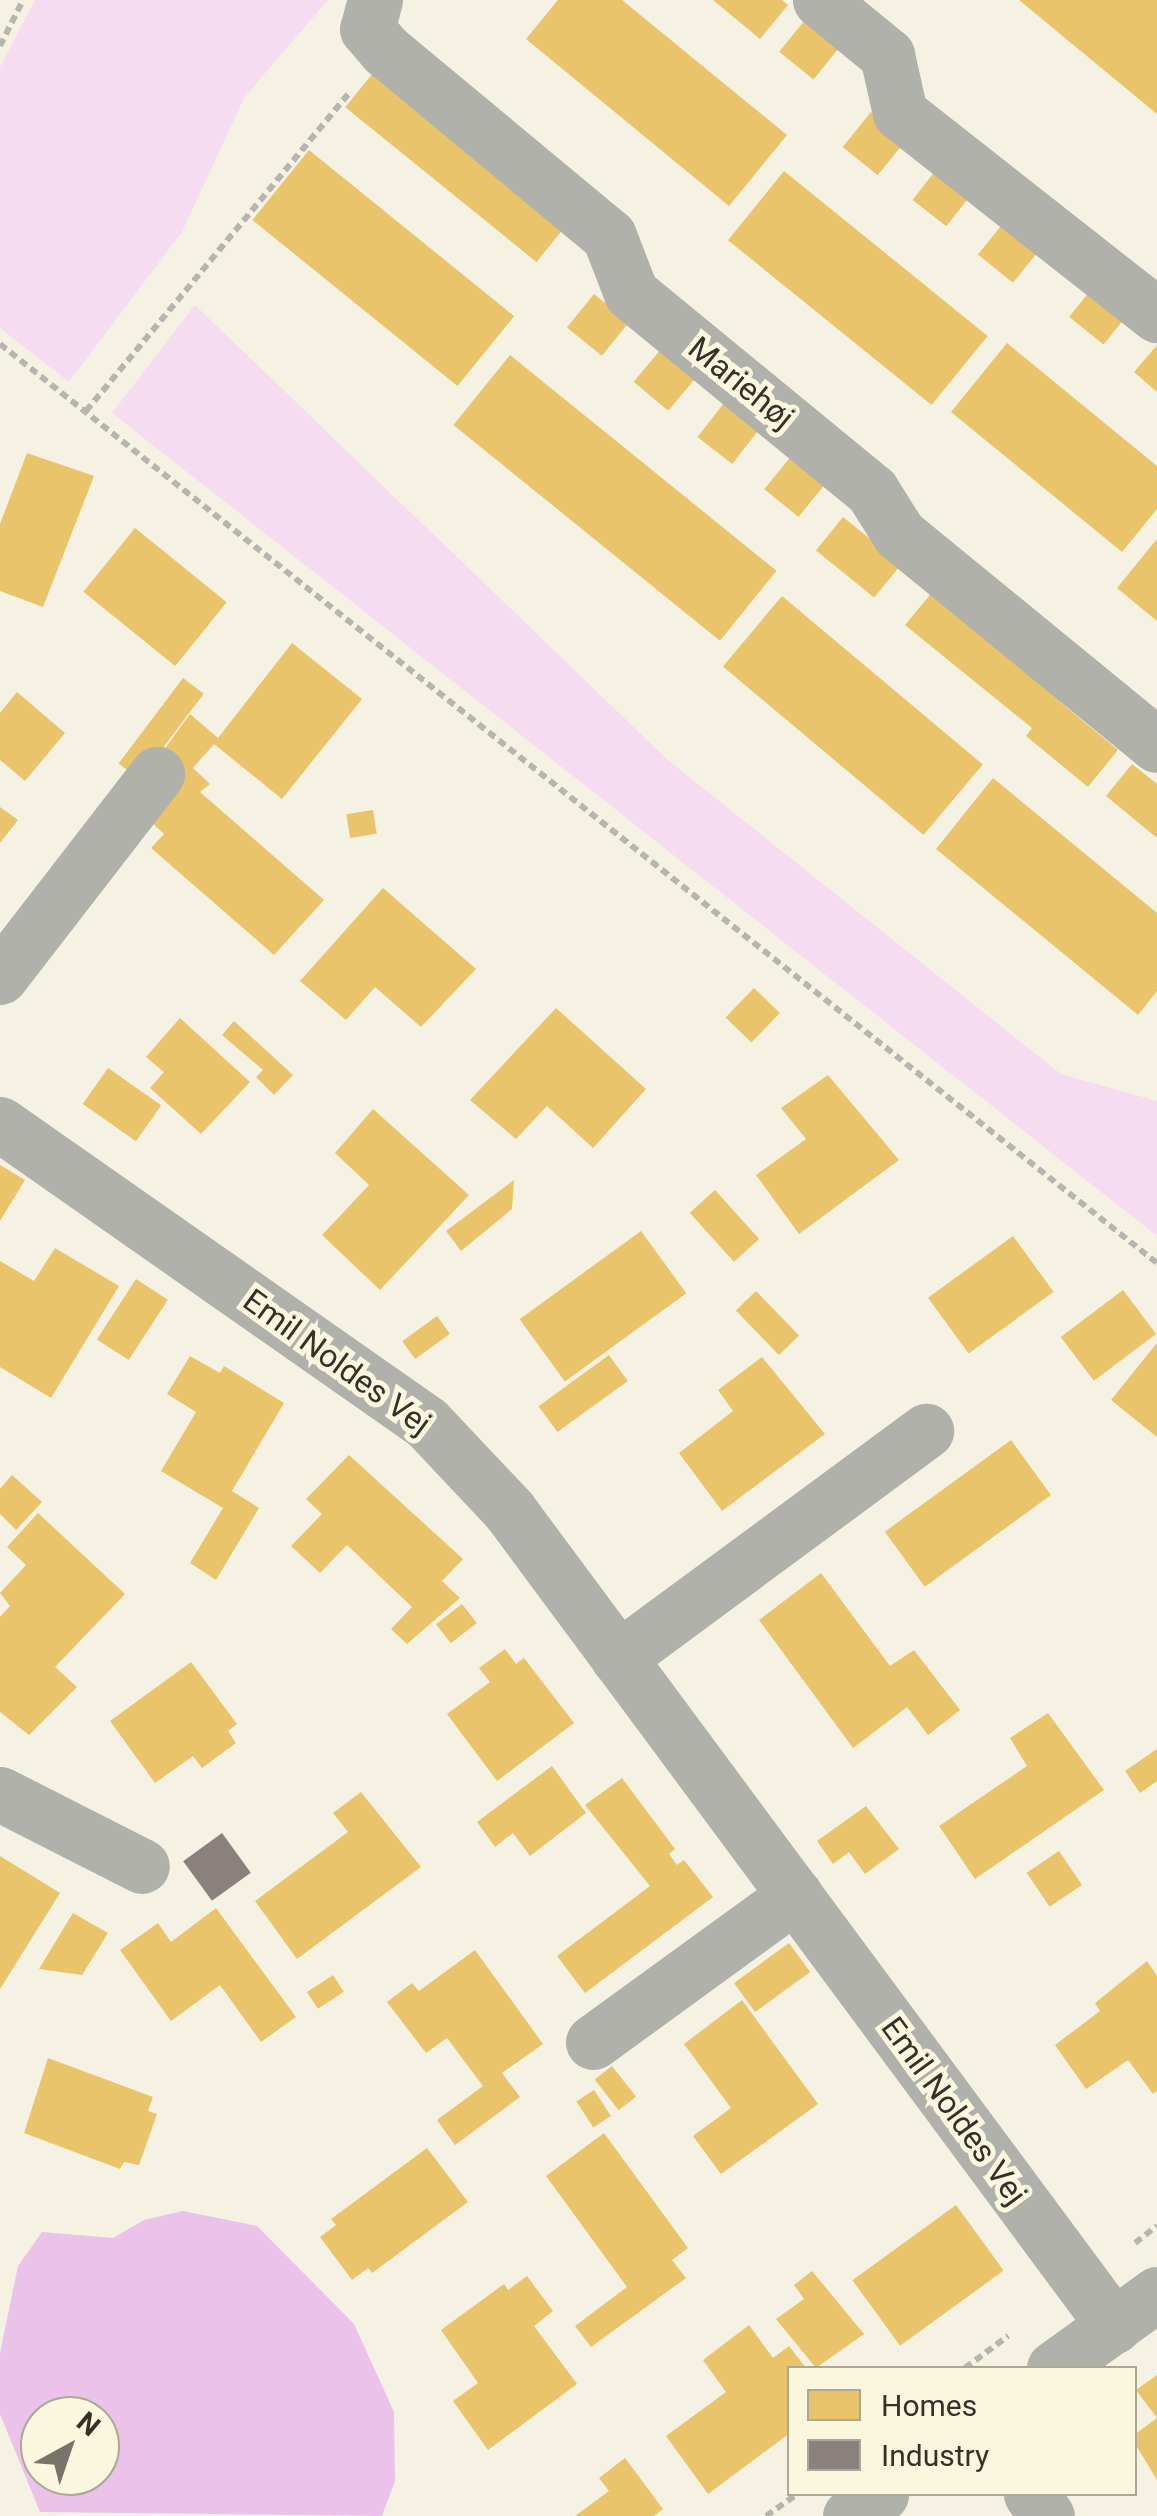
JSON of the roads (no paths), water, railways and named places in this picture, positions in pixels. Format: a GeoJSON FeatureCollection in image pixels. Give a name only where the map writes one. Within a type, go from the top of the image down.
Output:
{"type":"FeatureCollection","features":[{"type":"Feature","properties":{"kind":"street"},"geometry":{"type":"LineString","coordinates":[[820,0],[887,55],[900,114],[1157,316]]}},
{"type":"Feature","properties":{"kind":"street","name":"Mariehøj"},"geometry":{"type":"LineString","coordinates":[[380,25],[609,236],[630,292],[872,491],[899,534],[1157,744]]}},
{"type":"Feature","properties":{"kind":"street"},"geometry":{"type":"LineString","coordinates":[[0,977],[157,774]]}},
{"type":"Feature","properties":{"kind":"street","name":"Emil Noldes Vej"},"geometry":{"type":"LineString","coordinates":[[0,1124],[427,1423],[509,1510],[1114,2326]]}},
{"type":"Feature","properties":{"kind":"street"},"geometry":{"type":"LineString","coordinates":[[618,1658],[926,1431]]}},
{"type":"Feature","properties":{"kind":"street"},"geometry":{"type":"LineString","coordinates":[[0,1794],[142,1866]]}},
{"type":"Feature","properties":{"kind":"street"},"geometry":{"type":"LineString","coordinates":[[593,2042],[795,1895]]}},
{"type":"Feature","properties":{"kind":"street"},"geometry":{"type":"LineString","coordinates":[[1057,2366],[1157,2294]]}},
{"type":"Feature","properties":{"kind":"street"},"geometry":{"type":"LineString","coordinates":[[850,2516],[877,2496]]}},
{"type":"Feature","properties":{"kind":"street"},"geometry":{"type":"LineString","coordinates":[[1033,2496],[1048,2516]]}}]}
